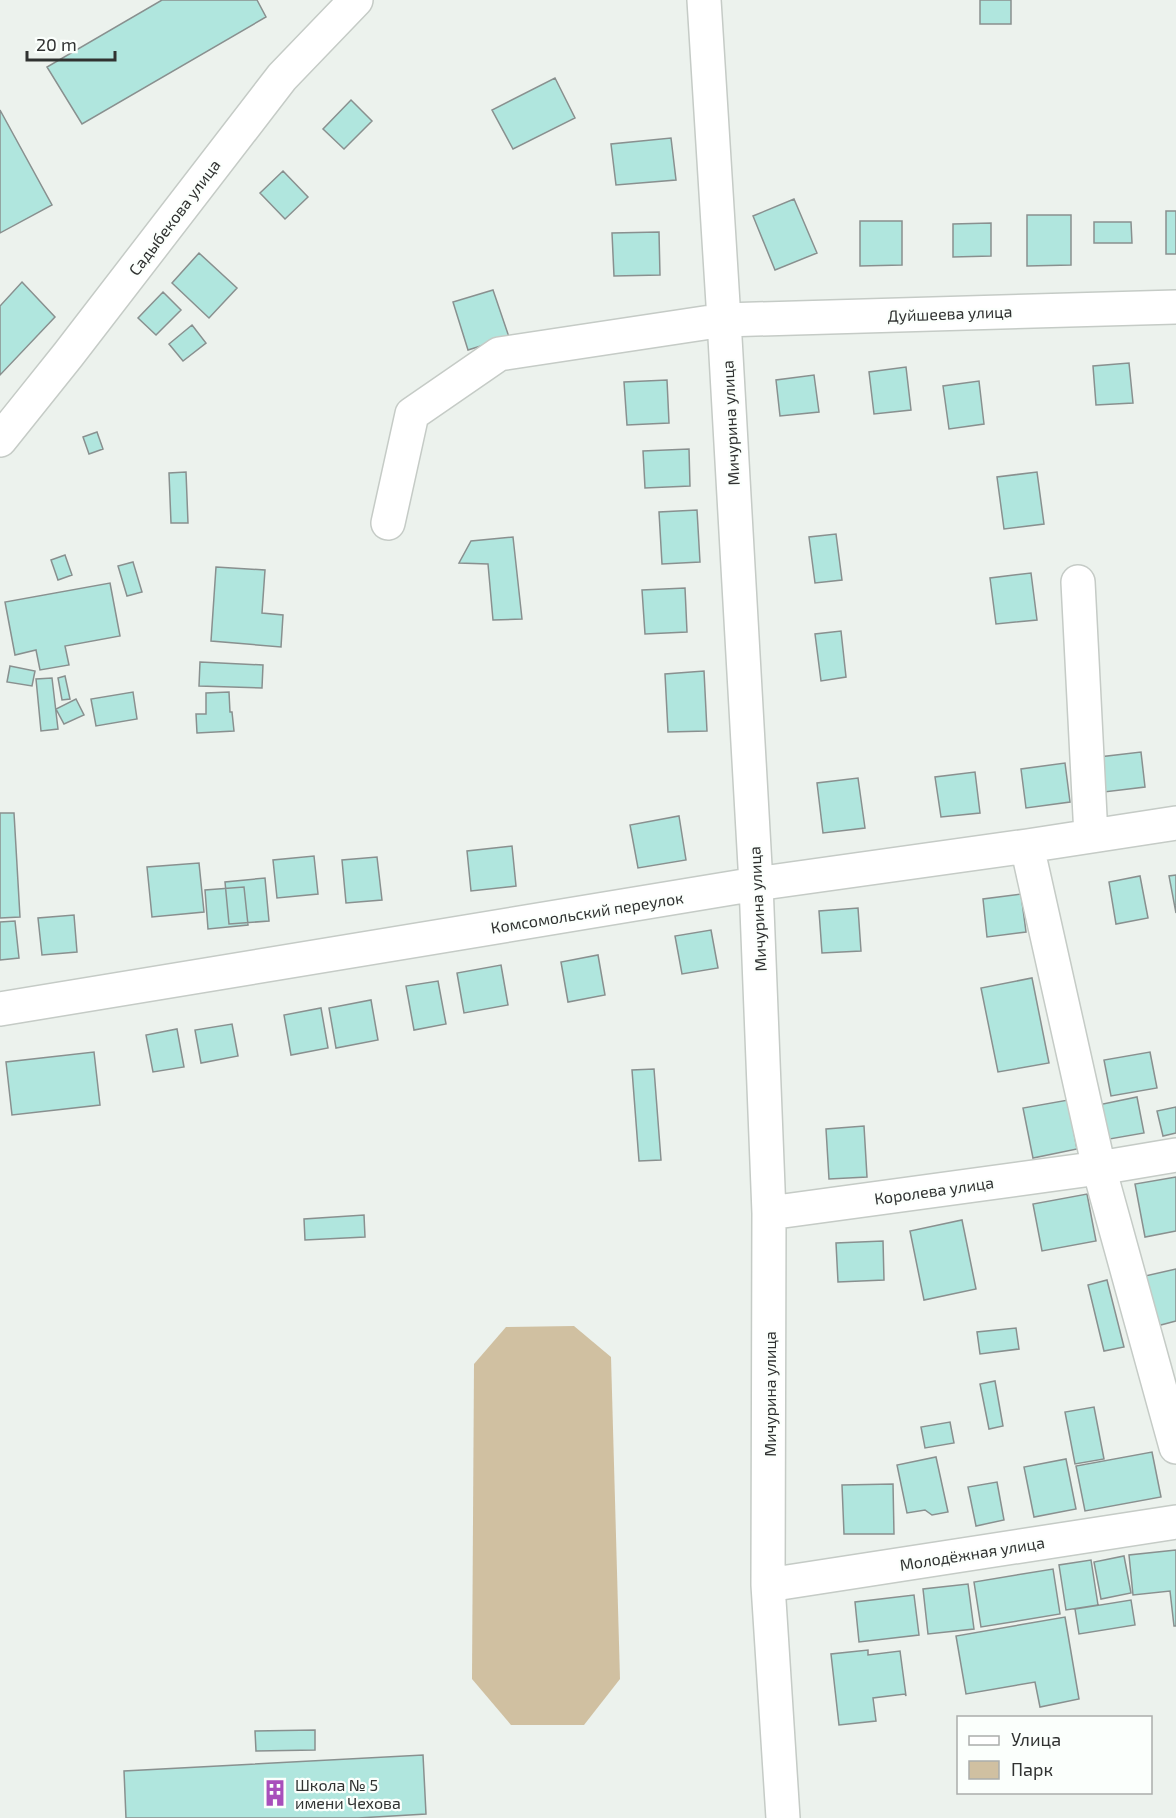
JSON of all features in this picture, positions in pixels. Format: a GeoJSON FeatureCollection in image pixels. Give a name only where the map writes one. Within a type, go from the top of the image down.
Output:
{"type":"FeatureCollection","features":[{"type":"Feature","properties":{"kind":"street","name":"Садыбекова улица"},"geometry":{"type":"LineString","coordinates":[[0,440],[68,356],[282,77],[356,0]]}},
{"type":"Feature","properties":{"kind":"street","name":"Мичурина улица"},"geometry":{"type":"LineString","coordinates":[[704,0],[756,884],[769,1212],[768,1585],[783,1818]]}},
{"type":"Feature","properties":{"kind":"street","name":"Дуйшеева улица"},"geometry":{"type":"LineString","coordinates":[[388,523],[412,414],[499,354],[724,320],[1176,307]]}},
{"type":"Feature","properties":{"kind":"street"},"geometry":{"type":"LineString","coordinates":[[1078,582],[1091,836]]}},
{"type":"Feature","properties":{"kind":"street","name":"Комсомольский переулок"},"geometry":{"type":"LineString","coordinates":[[0,1009],[756,884],[1176,823]]}},
{"type":"Feature","properties":{"kind":"street"},"geometry":{"type":"LineString","coordinates":[[1028,846],[1099,1168],[1176,1447]]}},
{"type":"Feature","properties":{"kind":"street","name":"Королева улица"},"geometry":{"type":"LineString","coordinates":[[769,1212],[1099,1168],[1176,1155]]}},
{"type":"Feature","properties":{"kind":"street","name":"Молодёжная улица"},"geometry":{"type":"LineString","coordinates":[[768,1585],[1176,1522]]}},
{"type":"Feature","properties":{"kind":"green space"},"geometry":{"type":"Polygon","coordinates":[[[574,1326],[611,1357],[620,1679],[584,1725],[511,1725],[472,1679],[474,1364],[506,1327],[574,1326]]]}},
{"type":"Feature","properties":{"kind":"building"},"geometry":{"type":"Polygon","coordinates":[[[162,0],[257,0],[266,17],[82,124],[47,67],[162,0]]]}},
{"type":"Feature","properties":{"kind":"building"},"geometry":{"type":"Polygon","coordinates":[[[980,0],[1011,0],[1011,24],[980,24],[980,0]]]}},
{"type":"Feature","properties":{"kind":"building"},"geometry":{"type":"Polygon","coordinates":[[[555,78],[575,118],[513,149],[492,110],[555,78]]]}},
{"type":"Feature","properties":{"kind":"building"},"geometry":{"type":"Polygon","coordinates":[[[351,100],[372,121],[344,149],[323,129],[351,100]]]}},
{"type":"Feature","properties":{"kind":"building"},"geometry":{"type":"Polygon","coordinates":[[[0,110],[52,205],[0,233],[0,110]]]}},
{"type":"Feature","properties":{"kind":"building"},"geometry":{"type":"Polygon","coordinates":[[[671,138],[676,180],[616,185],[611,144],[671,138]]]}},
{"type":"Feature","properties":{"kind":"building"},"geometry":{"type":"Polygon","coordinates":[[[283,171],[308,197],[285,219],[260,193],[283,171]]]}},
{"type":"Feature","properties":{"kind":"building"},"geometry":{"type":"Polygon","coordinates":[[[794,199],[817,253],[775,270],[753,216],[794,199]]]}},
{"type":"Feature","properties":{"kind":"building"},"geometry":{"type":"Polygon","coordinates":[[[1166,211],[1176,211],[1176,254],[1166,254],[1166,211]]]}},
{"type":"Feature","properties":{"kind":"building"},"geometry":{"type":"Polygon","coordinates":[[[1027,215],[1071,215],[1071,265],[1027,266],[1027,215]]]}},
{"type":"Feature","properties":{"kind":"building"},"geometry":{"type":"Polygon","coordinates":[[[860,221],[902,221],[902,265],[860,266],[860,221]]]}},
{"type":"Feature","properties":{"kind":"building"},"geometry":{"type":"Polygon","coordinates":[[[1094,222],[1131,222],[1132,243],[1094,243],[1094,222]]]}},
{"type":"Feature","properties":{"kind":"building"},"geometry":{"type":"Polygon","coordinates":[[[991,223],[991,256],[953,257],[953,224],[991,223]]]}},
{"type":"Feature","properties":{"kind":"building"},"geometry":{"type":"Polygon","coordinates":[[[659,232],[660,275],[614,276],[612,233],[659,232]]]}},
{"type":"Feature","properties":{"kind":"building"},"geometry":{"type":"Polygon","coordinates":[[[199,253],[237,288],[209,318],[172,283],[199,253]]]}},
{"type":"Feature","properties":{"kind":"building"},"geometry":{"type":"Polygon","coordinates":[[[22,282],[55,317],[0,375],[0,306],[22,282]]]}},
{"type":"Feature","properties":{"kind":"building"},"geometry":{"type":"Polygon","coordinates":[[[493,290],[509,337],[468,350],[453,302],[493,290]]]}},
{"type":"Feature","properties":{"kind":"building"},"geometry":{"type":"Polygon","coordinates":[[[163,292],[181,310],[156,335],[138,318],[163,292]]]}},
{"type":"Feature","properties":{"kind":"building"},"geometry":{"type":"Polygon","coordinates":[[[192,325],[206,343],[183,361],[169,344],[192,325]]]}},
{"type":"Feature","properties":{"kind":"building"},"geometry":{"type":"Polygon","coordinates":[[[1129,363],[1133,403],[1096,405],[1093,366],[1129,363]]]}},
{"type":"Feature","properties":{"kind":"building"},"geometry":{"type":"Polygon","coordinates":[[[906,367],[911,410],[874,414],[869,372],[906,367]]]}},
{"type":"Feature","properties":{"kind":"building"},"geometry":{"type":"Polygon","coordinates":[[[814,375],[819,412],[780,416],[776,380],[814,375]]]}},
{"type":"Feature","properties":{"kind":"building"},"geometry":{"type":"Polygon","coordinates":[[[667,380],[669,423],[627,425],[624,382],[667,380]]]}},
{"type":"Feature","properties":{"kind":"building"},"geometry":{"type":"Polygon","coordinates":[[[979,381],[984,424],[949,429],[943,386],[979,381]]]}},
{"type":"Feature","properties":{"kind":"building"},"geometry":{"type":"Polygon","coordinates":[[[97,432],[103,449],[89,454],[83,437],[97,432]]]}},
{"type":"Feature","properties":{"kind":"building"},"geometry":{"type":"Polygon","coordinates":[[[689,449],[690,486],[645,488],[643,451],[689,449]]]}},
{"type":"Feature","properties":{"kind":"building"},"geometry":{"type":"Polygon","coordinates":[[[186,472],[188,523],[171,523],[169,473],[186,472]]]}},
{"type":"Feature","properties":{"kind":"building"},"geometry":{"type":"Polygon","coordinates":[[[1037,472],[1044,524],[1004,529],[997,477],[1037,472]]]}},
{"type":"Feature","properties":{"kind":"building"},"geometry":{"type":"Polygon","coordinates":[[[697,510],[700,562],[662,564],[659,512],[697,510]]]}},
{"type":"Feature","properties":{"kind":"building"},"geometry":{"type":"Polygon","coordinates":[[[836,534],[842,580],[815,583],[809,537],[836,534]]]}},
{"type":"Feature","properties":{"kind":"building"},"geometry":{"type":"Polygon","coordinates":[[[513,537],[522,619],[493,620],[488,564],[459,563],[471,541],[513,537]]]}},
{"type":"Feature","properties":{"kind":"building"},"geometry":{"type":"Polygon","coordinates":[[[65,555],[72,575],[58,580],[51,560],[65,555]]]}},
{"type":"Feature","properties":{"kind":"building"},"geometry":{"type":"Polygon","coordinates":[[[133,562],[142,592],[127,596],[118,566],[133,562]]]}},
{"type":"Feature","properties":{"kind":"building"},"geometry":{"type":"Polygon","coordinates":[[[216,567],[265,570],[262,613],[283,615],[281,647],[211,641],[216,567]]]}},
{"type":"Feature","properties":{"kind":"building"},"geometry":{"type":"Polygon","coordinates":[[[1031,573],[1037,620],[996,624],[990,578],[1031,573]]]}},
{"type":"Feature","properties":{"kind":"building"},"geometry":{"type":"Polygon","coordinates":[[[110,583],[120,636],[65,646],[69,665],[40,670],[36,650],[15,655],[5,602],[110,583]]]}},
{"type":"Feature","properties":{"kind":"building"},"geometry":{"type":"Polygon","coordinates":[[[685,588],[687,632],[645,634],[642,590],[685,588]]]}},
{"type":"Feature","properties":{"kind":"building"},"geometry":{"type":"Polygon","coordinates":[[[841,631],[846,677],[821,681],[815,634],[841,631]]]}},
{"type":"Feature","properties":{"kind":"building"},"geometry":{"type":"Polygon","coordinates":[[[200,662],[263,665],[262,688],[199,686],[200,662]]]}},
{"type":"Feature","properties":{"kind":"building"},"geometry":{"type":"Polygon","coordinates":[[[10,666],[35,671],[32,686],[7,682],[10,666]]]}},
{"type":"Feature","properties":{"kind":"building"},"geometry":{"type":"Polygon","coordinates":[[[704,671],[707,731],[668,732],[665,674],[704,671]]]}},
{"type":"Feature","properties":{"kind":"building"},"geometry":{"type":"Polygon","coordinates":[[[65,676],[70,699],[62,700],[58,678],[65,676]]]}},
{"type":"Feature","properties":{"kind":"building"},"geometry":{"type":"Polygon","coordinates":[[[52,678],[58,729],[41,731],[36,679],[52,678]]]}},
{"type":"Feature","properties":{"kind":"building"},"geometry":{"type":"Polygon","coordinates":[[[133,692],[137,719],[96,726],[91,699],[133,692]]]}},
{"type":"Feature","properties":{"kind":"building"},"geometry":{"type":"Polygon","coordinates":[[[229,692],[234,731],[197,733],[196,714],[206,714],[206,693],[229,692]]]}},
{"type":"Feature","properties":{"kind":"building"},"geometry":{"type":"Polygon","coordinates":[[[76,699],[84,715],[64,724],[56,709],[76,699]]]}},
{"type":"Feature","properties":{"kind":"building"},"geometry":{"type":"Polygon","coordinates":[[[1141,752],[1145,787],[1104,792],[1099,757],[1141,752]]]}},
{"type":"Feature","properties":{"kind":"building"},"geometry":{"type":"Polygon","coordinates":[[[1065,763],[1070,802],[1026,808],[1021,769],[1065,763]]]}},
{"type":"Feature","properties":{"kind":"building"},"geometry":{"type":"Polygon","coordinates":[[[975,772],[980,813],[941,817],[935,777],[975,772]]]}},
{"type":"Feature","properties":{"kind":"building"},"geometry":{"type":"Polygon","coordinates":[[[858,778],[865,828],[823,833],[817,783],[858,778]]]}},
{"type":"Feature","properties":{"kind":"building"},"geometry":{"type":"Polygon","coordinates":[[[0,813],[14,813],[20,917],[0,918],[0,813]]]}},
{"type":"Feature","properties":{"kind":"building"},"geometry":{"type":"Polygon","coordinates":[[[679,816],[686,860],[638,868],[630,825],[679,816]]]}},
{"type":"Feature","properties":{"kind":"building"},"geometry":{"type":"Polygon","coordinates":[[[512,846],[516,886],[471,891],[467,851],[512,846]]]}},
{"type":"Feature","properties":{"kind":"building"},"geometry":{"type":"Polygon","coordinates":[[[314,856],[318,894],[277,898],[273,860],[314,856]]]}},
{"type":"Feature","properties":{"kind":"building"},"geometry":{"type":"Polygon","coordinates":[[[377,857],[382,900],[346,903],[342,860],[377,857]]]}},
{"type":"Feature","properties":{"kind":"building"},"geometry":{"type":"Polygon","coordinates":[[[199,863],[204,912],[152,917],[147,867],[199,863]]]}},
{"type":"Feature","properties":{"kind":"building"},"geometry":{"type":"Polygon","coordinates":[[[1176,875],[1176,913],[1169,876],[1176,875]]]}},
{"type":"Feature","properties":{"kind":"building"},"geometry":{"type":"Polygon","coordinates":[[[1140,876],[1148,918],[1116,924],[1109,882],[1140,876]]]}},
{"type":"Feature","properties":{"kind":"building"},"geometry":{"type":"Polygon","coordinates":[[[265,878],[269,921],[229,924],[225,882],[265,878]]]}},
{"type":"Feature","properties":{"kind":"building"},"geometry":{"type":"Polygon","coordinates":[[[244,887],[248,925],[208,929],[205,890],[244,887]]]}},
{"type":"Feature","properties":{"kind":"building"},"geometry":{"type":"Polygon","coordinates":[[[1021,894],[1026,932],[987,937],[983,899],[1021,894]]]}},
{"type":"Feature","properties":{"kind":"building"},"geometry":{"type":"Polygon","coordinates":[[[858,908],[861,951],[822,953],[819,911],[858,908]]]}},
{"type":"Feature","properties":{"kind":"building"},"geometry":{"type":"Polygon","coordinates":[[[74,915],[77,952],[42,955],[38,918],[74,915]]]}},
{"type":"Feature","properties":{"kind":"building"},"geometry":{"type":"Polygon","coordinates":[[[15,921],[19,958],[0,960],[0,922],[15,921]]]}},
{"type":"Feature","properties":{"kind":"building"},"geometry":{"type":"Polygon","coordinates":[[[711,930],[718,968],[682,974],[675,936],[711,930]]]}},
{"type":"Feature","properties":{"kind":"building"},"geometry":{"type":"Polygon","coordinates":[[[598,955],[605,995],[568,1002],[561,962],[598,955]]]}},
{"type":"Feature","properties":{"kind":"building"},"geometry":{"type":"Polygon","coordinates":[[[501,965],[508,1005],[464,1013],[457,973],[501,965]]]}},
{"type":"Feature","properties":{"kind":"building"},"geometry":{"type":"Polygon","coordinates":[[[1032,978],[1049,1063],[998,1072],[981,988],[1032,978]]]}},
{"type":"Feature","properties":{"kind":"building"},"geometry":{"type":"Polygon","coordinates":[[[438,981],[446,1024],[414,1030],[406,986],[438,981]]]}},
{"type":"Feature","properties":{"kind":"building"},"geometry":{"type":"Polygon","coordinates":[[[371,1000],[378,1040],[336,1048],[329,1008],[371,1000]]]}},
{"type":"Feature","properties":{"kind":"building"},"geometry":{"type":"Polygon","coordinates":[[[321,1008],[328,1048],[291,1055],[284,1015],[321,1008]]]}},
{"type":"Feature","properties":{"kind":"building"},"geometry":{"type":"Polygon","coordinates":[[[232,1024],[238,1056],[201,1063],[195,1030],[232,1024]]]}},
{"type":"Feature","properties":{"kind":"building"},"geometry":{"type":"Polygon","coordinates":[[[177,1029],[184,1067],[153,1072],[146,1035],[177,1029]]]}},
{"type":"Feature","properties":{"kind":"building"},"geometry":{"type":"Polygon","coordinates":[[[94,1052],[100,1105],[12,1115],[6,1062],[94,1052]]]}},
{"type":"Feature","properties":{"kind":"building"},"geometry":{"type":"Polygon","coordinates":[[[1150,1052],[1157,1088],[1111,1096],[1104,1060],[1150,1052]]]}},
{"type":"Feature","properties":{"kind":"building"},"geometry":{"type":"Polygon","coordinates":[[[654,1069],[661,1160],[639,1161],[632,1070],[654,1069]]]}},
{"type":"Feature","properties":{"kind":"building"},"geometry":{"type":"Polygon","coordinates":[[[1137,1097],[1144,1133],[1104,1140],[1098,1105],[1137,1097]]]}},
{"type":"Feature","properties":{"kind":"building"},"geometry":{"type":"Polygon","coordinates":[[[1068,1100],[1077,1149],[1033,1158],[1023,1108],[1068,1100]]]}},
{"type":"Feature","properties":{"kind":"building"},"geometry":{"type":"Polygon","coordinates":[[[1176,1107],[1176,1133],[1163,1136],[1157,1111],[1176,1107]]]}},
{"type":"Feature","properties":{"kind":"building"},"geometry":{"type":"Polygon","coordinates":[[[864,1126],[867,1177],[829,1179],[826,1129],[864,1126]]]}},
{"type":"Feature","properties":{"kind":"building"},"geometry":{"type":"Polygon","coordinates":[[[1176,1177],[1176,1231],[1145,1237],[1135,1184],[1176,1177]]]}},
{"type":"Feature","properties":{"kind":"building"},"geometry":{"type":"Polygon","coordinates":[[[1087,1194],[1096,1241],[1042,1251],[1033,1204],[1087,1194]]]}},
{"type":"Feature","properties":{"kind":"building"},"geometry":{"type":"Polygon","coordinates":[[[364,1215],[365,1237],[305,1240],[304,1219],[364,1215]]]}},
{"type":"Feature","properties":{"kind":"building"},"geometry":{"type":"Polygon","coordinates":[[[962,1220],[976,1289],[924,1300],[910,1231],[962,1220]]]}},
{"type":"Feature","properties":{"kind":"building"},"geometry":{"type":"Polygon","coordinates":[[[883,1241],[884,1280],[838,1282],[836,1243],[883,1241]]]}},
{"type":"Feature","properties":{"kind":"building"},"geometry":{"type":"Polygon","coordinates":[[[1176,1269],[1176,1321],[1157,1326],[1145,1276],[1176,1269]]]}},
{"type":"Feature","properties":{"kind":"building"},"geometry":{"type":"Polygon","coordinates":[[[1107,1280],[1124,1347],[1104,1351],[1088,1285],[1107,1280]]]}},
{"type":"Feature","properties":{"kind":"building"},"geometry":{"type":"Polygon","coordinates":[[[1016,1328],[1019,1349],[980,1354],[977,1332],[1016,1328]]]}},
{"type":"Feature","properties":{"kind":"building"},"geometry":{"type":"Polygon","coordinates":[[[995,1381],[1003,1426],[989,1429],[980,1384],[995,1381]]]}},
{"type":"Feature","properties":{"kind":"building"},"geometry":{"type":"Polygon","coordinates":[[[1094,1407],[1104,1459],[1075,1464],[1065,1412],[1094,1407]]]}},
{"type":"Feature","properties":{"kind":"building"},"geometry":{"type":"Polygon","coordinates":[[[950,1422],[954,1443],[925,1448],[921,1427],[950,1422]]]}},
{"type":"Feature","properties":{"kind":"building"},"geometry":{"type":"Polygon","coordinates":[[[1152,1452],[1161,1497],[1085,1511],[1076,1466],[1152,1452]]]}},
{"type":"Feature","properties":{"kind":"building"},"geometry":{"type":"Polygon","coordinates":[[[936,1457],[948,1512],[932,1515],[925,1510],[907,1513],[897,1465],[936,1457]]]}},
{"type":"Feature","properties":{"kind":"building"},"geometry":{"type":"Polygon","coordinates":[[[1066,1459],[1076,1509],[1034,1517],[1024,1467],[1066,1459]]]}},
{"type":"Feature","properties":{"kind":"building"},"geometry":{"type":"Polygon","coordinates":[[[997,1482],[1004,1520],[976,1526],[968,1487],[997,1482]]]}},
{"type":"Feature","properties":{"kind":"building"},"geometry":{"type":"Polygon","coordinates":[[[893,1484],[894,1534],[844,1534],[842,1485],[893,1484]]]}},
{"type":"Feature","properties":{"kind":"building"},"geometry":{"type":"Polygon","coordinates":[[[1176,1550],[1176,1626],[1174,1626],[1170,1591],[1133,1595],[1129,1555],[1176,1550]]]}},
{"type":"Feature","properties":{"kind":"building"},"geometry":{"type":"Polygon","coordinates":[[[1124,1556],[1131,1593],[1101,1599],[1094,1562],[1124,1556]]]}},
{"type":"Feature","properties":{"kind":"building"},"geometry":{"type":"Polygon","coordinates":[[[1091,1560],[1098,1605],[1066,1610],[1059,1565],[1091,1560]]]}},
{"type":"Feature","properties":{"kind":"building"},"geometry":{"type":"Polygon","coordinates":[[[1053,1569],[1060,1614],[981,1627],[974,1582],[1053,1569]]]}},
{"type":"Feature","properties":{"kind":"building"},"geometry":{"type":"Polygon","coordinates":[[[968,1584],[974,1629],[928,1634],[923,1589],[968,1584]]]}},
{"type":"Feature","properties":{"kind":"building"},"geometry":{"type":"Polygon","coordinates":[[[914,1595],[919,1635],[859,1642],[855,1602],[914,1595]]]}},
{"type":"Feature","properties":{"kind":"building"},"geometry":{"type":"Polygon","coordinates":[[[1131,1600],[1135,1625],[1079,1634],[1075,1609],[1131,1600]]]}},
{"type":"Feature","properties":{"kind":"building"},"geometry":{"type":"Polygon","coordinates":[[[1065,1617],[1079,1699],[1040,1707],[1035,1682],[966,1694],[956,1636],[1065,1617]]]}},
{"type":"Feature","properties":{"kind":"building"},"geometry":{"type":"Polygon","coordinates":[[[868,1650],[868,1655],[900,1651],[906,1696],[905,1694],[873,1698],[876,1721],[839,1725],[831,1654],[868,1650]]]}},
{"type":"Feature","properties":{"kind":"building"},"geometry":{"type":"Polygon","coordinates":[[[315,1730],[315,1750],[256,1751],[255,1731],[315,1730]]]}},
{"type":"Feature","properties":{"kind":"building","name":"Школа № 5 имени Чехова"},"geometry":{"type":"Polygon","coordinates":[[[423,1755],[426,1814],[358,1818],[126,1818],[124,1771],[423,1755]]]}},
{"type":"Feature","properties":{"kind":"place","name":"Школа № 5 имени Чехова"},"geometry":{"type":"Point","coordinates":[275,1793]}}]}
